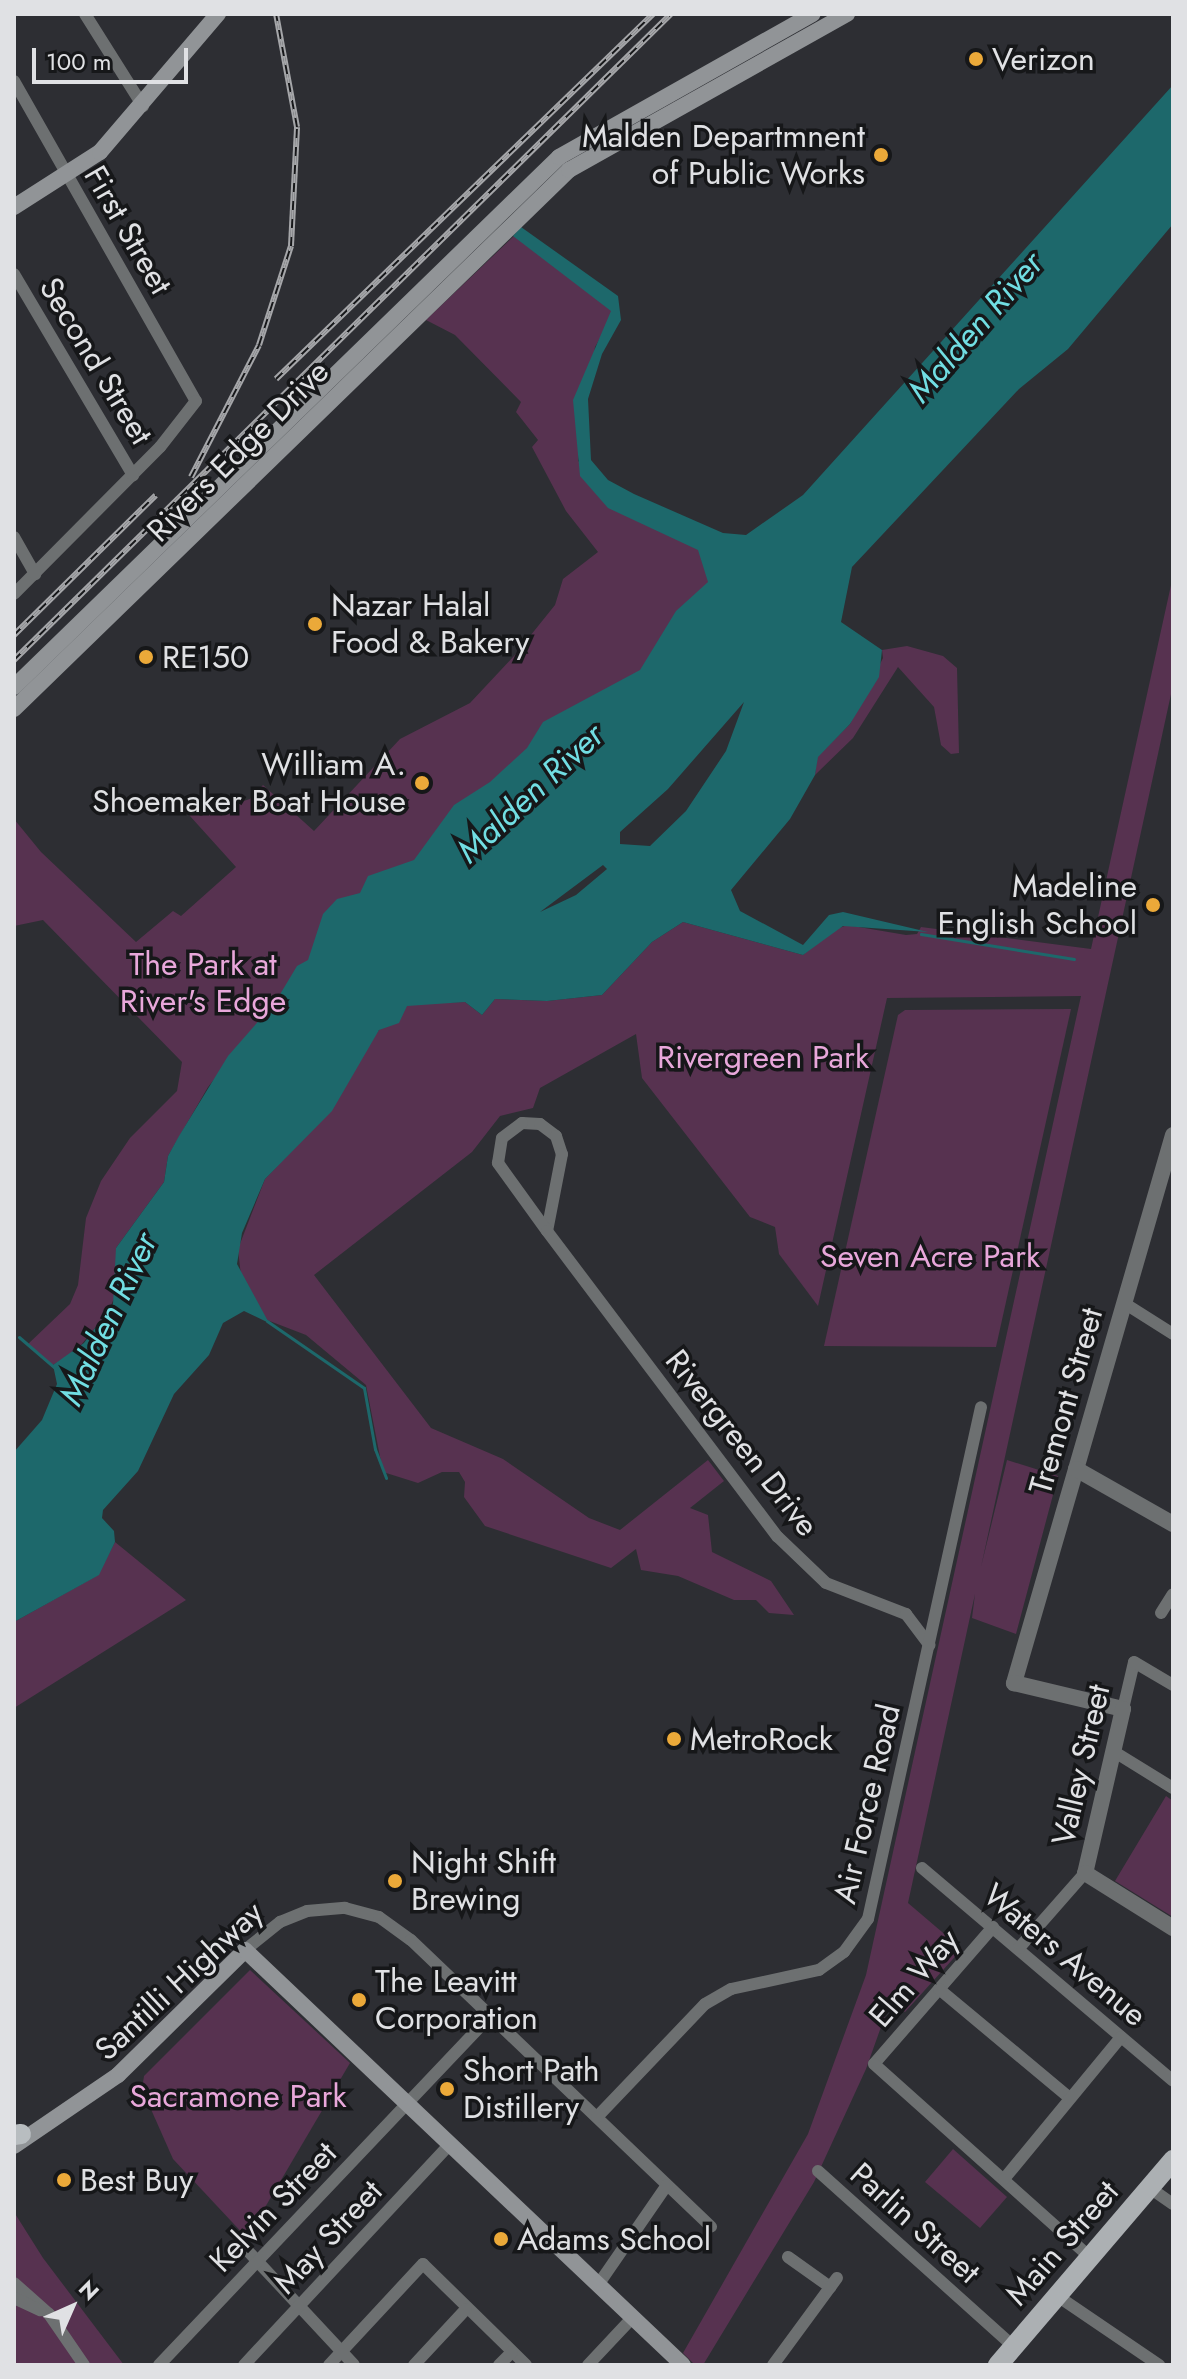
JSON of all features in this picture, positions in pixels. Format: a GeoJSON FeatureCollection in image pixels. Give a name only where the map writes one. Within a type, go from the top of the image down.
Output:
{"type":"FeatureCollection","features":[{"type":"Feature","properties":{"kind":"main road"},"geometry":{"type":"LineString","coordinates":[[14,207],[67,177],[143,106],[218,14]]}},
{"type":"Feature","properties":{"kind":"main road"},"geometry":{"type":"LineString","coordinates":[[498,223],[587,137],[813,14]]}},
{"type":"Feature","properties":{"kind":"main road"},"geometry":{"type":"LineString","coordinates":[[498,223],[596,152],[847,14]]}},
{"type":"Feature","properties":{"kind":"main road","name":"Rivers Edge Drive"},"geometry":{"type":"LineString","coordinates":[[14,687],[498,223]]}},
{"type":"Feature","properties":{"kind":"main road","name":"Rivers Edge Drive"},"geometry":{"type":"LineString","coordinates":[[14,709],[498,223]]}},
{"type":"Feature","properties":{"kind":"main road"},"geometry":{"type":"LineString","coordinates":[[245,1950],[677,2360]]}},
{"type":"Feature","properties":{"kind":"main road","name":"Santilli Highway"},"geometry":{"type":"LineString","coordinates":[[16,2138],[44,2126],[128,2067],[245,1950]]}},
{"type":"Feature","properties":{"kind":"main road","name":"Main Street"},"geometry":{"type":"LineString","coordinates":[[1006,2359],[1056,2295],[1173,2160]]}},
{"type":"Feature","properties":{"kind":"street"},"geometry":{"type":"LineString","coordinates":[[85,14],[143,106]]}},
{"type":"Feature","properties":{"kind":"street","name":"First Street"},"geometry":{"type":"LineString","coordinates":[[14,81],[195,405],[133,475]]}},
{"type":"Feature","properties":{"kind":"street","name":"Second Street"},"geometry":{"type":"LineString","coordinates":[[14,274],[133,475]]}},
{"type":"Feature","properties":{"kind":"street"},"geometry":{"type":"LineString","coordinates":[[14,594],[133,475]]}},
{"type":"Feature","properties":{"kind":"street"},"geometry":{"type":"LineString","coordinates":[[14,537],[35,574]]}},
{"type":"Feature","properties":{"kind":"street","name":"Rivergreen Drive"},"geometry":{"type":"LineString","coordinates":[[547,1231],[562,1154],[556,1136],[540,1124],[522,1123],[502,1138],[498,1163],[547,1231],[778,1537],[826,1583],[906,1614],[929,1645]]}},
{"type":"Feature","properties":{"kind":"street","name":"Tremont Street"},"geometry":{"type":"LineString","coordinates":[[1123,1709],[1014,1683],[1124,1303],[1170,1162],[1173,1135]]}},
{"type":"Feature","properties":{"kind":"street"},"geometry":{"type":"LineString","coordinates":[[1124,1303],[1173,1334]]}},
{"type":"Feature","properties":{"kind":"street","name":"Air Force Road"},"geometry":{"type":"LineString","coordinates":[[597,2117],[705,2004],[731,1989],[819,1970],[859,1934],[875,1899],[981,1407]]}},
{"type":"Feature","properties":{"kind":"street"},"geometry":{"type":"LineString","coordinates":[[1076,1469],[1173,1524]]}},
{"type":"Feature","properties":{"kind":"street"},"geometry":{"type":"LineString","coordinates":[[1161,1613],[1173,1594]]}},
{"type":"Feature","properties":{"kind":"street","name":"Valley Street"},"geometry":{"type":"LineString","coordinates":[[1019,1948],[1085,1873],[1134,1662],[1173,1685]]}},
{"type":"Feature","properties":{"kind":"street"},"geometry":{"type":"LineString","coordinates":[[1113,1751],[1173,1788]]}},
{"type":"Feature","properties":{"kind":"street","name":"Waters Avenue"},"geometry":{"type":"LineString","coordinates":[[922,1868],[1173,2081]]}},
{"type":"Feature","properties":{"kind":"street"},"geometry":{"type":"LineString","coordinates":[[1085,1873],[1173,1928]]}},
{"type":"Feature","properties":{"kind":"street","name":"Santilli Highway"},"geometry":{"type":"LineString","coordinates":[[245,1950],[280,1922],[326,1908],[362,1911],[404,1934],[711,2227]]}},
{"type":"Feature","properties":{"kind":"street","name":"Elm Way"},"geometry":{"type":"LineString","coordinates":[[993,1927],[874,2064],[1004,2179]]}},
{"type":"Feature","properties":{"kind":"street"},"geometry":{"type":"LineString","coordinates":[[939,1989],[1070,2098]]}},
{"type":"Feature","properties":{"kind":"street","name":"Kelvin Street"},"geometry":{"type":"LineString","coordinates":[[159,2365],[491,2015]]}},
{"type":"Feature","properties":{"kind":"street"},"geometry":{"type":"LineString","coordinates":[[1089,2256],[1004,2179],[1121,2037]]}},
{"type":"Feature","properties":{"kind":"street","name":"May Street"},"geometry":{"type":"LineString","coordinates":[[244,2365],[450,2144]]}},
{"type":"Feature","properties":{"kind":"street","name":"Parlin Street"},"geometry":{"type":"LineString","coordinates":[[818,2171],[1006,2359]]}},
{"type":"Feature","properties":{"kind":"street"},"geometry":{"type":"LineString","coordinates":[[598,2285],[667,2185]]}},
{"type":"Feature","properties":{"kind":"street"},"geometry":{"type":"LineString","coordinates":[[1150,2188],[1173,2204]]}},
{"type":"Feature","properties":{"kind":"street"},"geometry":{"type":"LineString","coordinates":[[246,2249],[354,2365]]}},
{"type":"Feature","properties":{"kind":"street"},"geometry":{"type":"LineString","coordinates":[[773,2365],[833,2283],[788,2257]]}},
{"type":"Feature","properties":{"kind":"street"},"geometry":{"type":"LineString","coordinates":[[329,2365],[423,2264],[526,2365]]}},
{"type":"Feature","properties":{"kind":"street"},"geometry":{"type":"LineString","coordinates":[[14,2283],[58,2325],[84,2365]]}},
{"type":"Feature","properties":{"kind":"street"},"geometry":{"type":"LineString","coordinates":[[1056,2295],[1159,2365]]}},
{"type":"Feature","properties":{"kind":"street"},"geometry":{"type":"LineString","coordinates":[[14,2298],[58,2325]]}},
{"type":"Feature","properties":{"kind":"street"},"geometry":{"type":"LineString","coordinates":[[414,2365],[466,2309]]}},
{"type":"Feature","properties":{"kind":"street"},"geometry":{"type":"LineString","coordinates":[[588,2365],[633,2317]]}},
{"type":"Feature","properties":{"kind":"street"},"geometry":{"type":"LineString","coordinates":[[499,2365],[512,2352]]}},
{"type":"Feature","properties":{"kind":"green space","name":"The Park at River's Edge"},"geometry":{"type":"Polygon","coordinates":[[[515,235],[616,310],[595,347],[578,461],[700,547],[711,569],[711,583],[655,660],[529,751],[416,863],[362,896],[208,1087],[168,1156],[164,1182],[116,1248],[116,1294],[108,1312],[77,1350],[53,1365],[27,1345],[70,1304],[78,1285],[86,1218],[101,1181],[130,1138],[177,1091],[182,1062],[43,920],[14,926],[14,819],[41,852],[136,942],[173,911],[181,916],[236,867],[171,795],[227,806],[250,799],[263,785],[314,831],[400,739],[470,703],[514,656],[555,605],[563,579],[598,552],[566,511],[532,447],[538,440],[516,412],[521,402],[455,335],[426,320],[515,235]]]}},
{"type":"Feature","properties":{"kind":"green space","name":"Rivergreen Park"},"geometry":{"type":"Polygon","coordinates":[[[1173,576],[1173,685],[981,1567],[1007,1460],[1058,1476],[1016,1634],[972,1618],[975,1594],[908,1903],[962,1949],[905,2012],[886,1997],[886,2013],[866,2069],[814,2182],[703,2365],[695,2365],[683,2353],[808,2134],[866,1975],[1081,996],[887,998],[818,1306],[779,1254],[775,1227],[750,1217],[642,1078],[636,1034],[540,1088],[533,1108],[500,1116],[472,1152],[314,1275],[431,1428],[503,1459],[589,1518],[620,1530],[708,1460],[724,1481],[690,1508],[708,1515],[712,1552],[771,1581],[794,1615],[769,1613],[756,1600],[734,1600],[678,1576],[641,1570],[636,1549],[611,1568],[485,1526],[464,1497],[465,1482],[459,1472],[442,1472],[418,1483],[383,1472],[366,1385],[306,1335],[267,1320],[241,1276],[238,1249],[265,1179],[323,1118],[355,1060],[400,1004],[465,1002],[482,1015],[495,999],[547,1001],[602,995],[652,942],[683,922],[803,955],[829,932],[847,925],[906,935],[917,934],[921,927],[1091,949],[1173,576]]]}},
{"type":"Feature","properties":{"kind":"green space"},"geometry":{"type":"Polygon","coordinates":[[[907,646],[943,656],[957,668],[959,753],[951,754],[941,745],[934,707],[898,667],[853,738],[815,775],[817,757],[850,724],[883,658],[882,650],[907,646]]]}},
{"type":"Feature","properties":{"kind":"green space","name":"Seven Acre Park"},"geometry":{"type":"Polygon","coordinates":[[[1071,1009],[996,1347],[824,1346],[898,1015],[905,1010],[1071,1009]]]}},
{"type":"Feature","properties":{"kind":"green space"},"geometry":{"type":"Polygon","coordinates":[[[115,1542],[186,1600],[14,1708],[14,1622],[98,1575],[115,1542]]]}},
{"type":"Feature","properties":{"kind":"green space"},"geometry":{"type":"Polygon","coordinates":[[[1166,1796],[1173,1801],[1173,1917],[1115,1881],[1166,1796]]]}},
{"type":"Feature","properties":{"kind":"green space","name":"Sacramone Park"},"geometry":{"type":"Polygon","coordinates":[[[250,1970],[350,2063],[247,2238],[173,2159],[142,2089],[144,2076],[250,1970]]]}},
{"type":"Feature","properties":{"kind":"green space"},"geometry":{"type":"Polygon","coordinates":[[[953,2149],[1007,2197],[980,2228],[925,2182],[953,2149]]]}},
{"type":"Feature","properties":{"kind":"green space"},"geometry":{"type":"Polygon","coordinates":[[[14,2212],[43,2258],[124,2365],[14,2365],[14,2212]]]}},
{"type":"Feature","properties":{"kind":"water","name":"Malden River"},"geometry":{"type":"Polygon","coordinates":[[[1173,85],[1173,224],[1068,349],[1019,389],[852,567],[841,622],[882,650],[879,677],[850,724],[818,757],[815,775],[790,819],[731,890],[740,911],[803,945],[829,915],[843,912],[928,932],[843,926],[803,955],[683,922],[652,942],[602,995],[547,1001],[495,999],[482,1015],[465,1002],[407,1006],[399,1023],[379,1030],[332,1111],[265,1179],[242,1233],[237,1264],[269,1323],[244,1311],[223,1323],[209,1355],[174,1394],[138,1471],[103,1510],[102,1518],[114,1531],[115,1542],[99,1575],[14,1622],[14,1452],[42,1420],[57,1384],[53,1365],[84,1343],[113,1304],[116,1248],[164,1182],[168,1156],[228,1056],[276,1001],[297,966],[308,960],[323,914],[337,899],[360,893],[368,876],[414,860],[454,805],[490,782],[527,748],[543,722],[640,670],[676,611],[708,582],[698,550],[608,508],[580,476],[573,400],[611,311],[513,236],[521,227],[618,296],[621,320],[602,354],[588,399],[591,460],[608,480],[723,533],[746,535],[803,495],[1173,85]],[[744,702],[668,789],[620,832],[620,844],[650,846],[686,811],[726,751],[744,702]],[[603,865],[540,912],[576,895],[607,869],[603,865]]]}},
{"type":"Feature","properties":{"kind":"waterway"},"geometry":{"type":"LineString","coordinates":[[921,934],[1074,959]]}},
{"type":"Feature","properties":{"kind":"waterway"},"geometry":{"type":"LineString","coordinates":[[267,1321],[364,1388],[375,1449],[386,1478]]}},
{"type":"Feature","properties":{"kind":"waterway","name":"Malden River"},"geometry":{"type":"LineString","coordinates":[[19,1337],[55,1368]]}},
{"type":"Feature","properties":{"kind":"railway"},"geometry":{"type":"LineString","coordinates":[[191,477],[259,345],[291,246],[297,127],[276,14]]}},
{"type":"Feature","properties":{"kind":"railway"},"geometry":{"type":"LineString","coordinates":[[276,379],[653,14]]}},
{"type":"Feature","properties":{"kind":"railway"},"geometry":{"type":"LineString","coordinates":[[14,660],[671,14]]}},
{"type":"Feature","properties":{"kind":"railway"},"geometry":{"type":"LineString","coordinates":[[14,635],[156,495]]}},
{"type":"Feature","properties":{"kind":"place","name":"Verizon"},"geometry":{"type":"Point","coordinates":[976,59]}},
{"type":"Feature","properties":{"kind":"place","name":"Malden Departmnent of Public Works"},"geometry":{"type":"Point","coordinates":[881,155]}},
{"type":"Feature","properties":{"kind":"place","name":"Nazar Halal Food & Bakery"},"geometry":{"type":"Point","coordinates":[315,624]}},
{"type":"Feature","properties":{"kind":"place","name":"RE150"},"geometry":{"type":"Point","coordinates":[146,657]}},
{"type":"Feature","properties":{"kind":"place","name":"William A. Shoemaker Boat House"},"geometry":{"type":"Point","coordinates":[422,783]}},
{"type":"Feature","properties":{"kind":"place","name":"Madeline English School"},"geometry":{"type":"Point","coordinates":[1153,905]}},
{"type":"Feature","properties":{"kind":"place","name":"MetroRock"},"geometry":{"type":"Point","coordinates":[674,1739]}},
{"type":"Feature","properties":{"kind":"place","name":"Night Shift Brewing"},"geometry":{"type":"Point","coordinates":[395,1881]}},
{"type":"Feature","properties":{"kind":"place","name":"The Leavitt Corporation"},"geometry":{"type":"Point","coordinates":[359,2000]}},
{"type":"Feature","properties":{"kind":"place","name":"Short Path Distillery"},"geometry":{"type":"Point","coordinates":[447,2089]}},
{"type":"Feature","properties":{"kind":"place","name":"Best Buy"},"geometry":{"type":"Point","coordinates":[64,2180]}},
{"type":"Feature","properties":{"kind":"place","name":"Adams School"},"geometry":{"type":"Point","coordinates":[501,2239]}}]}
